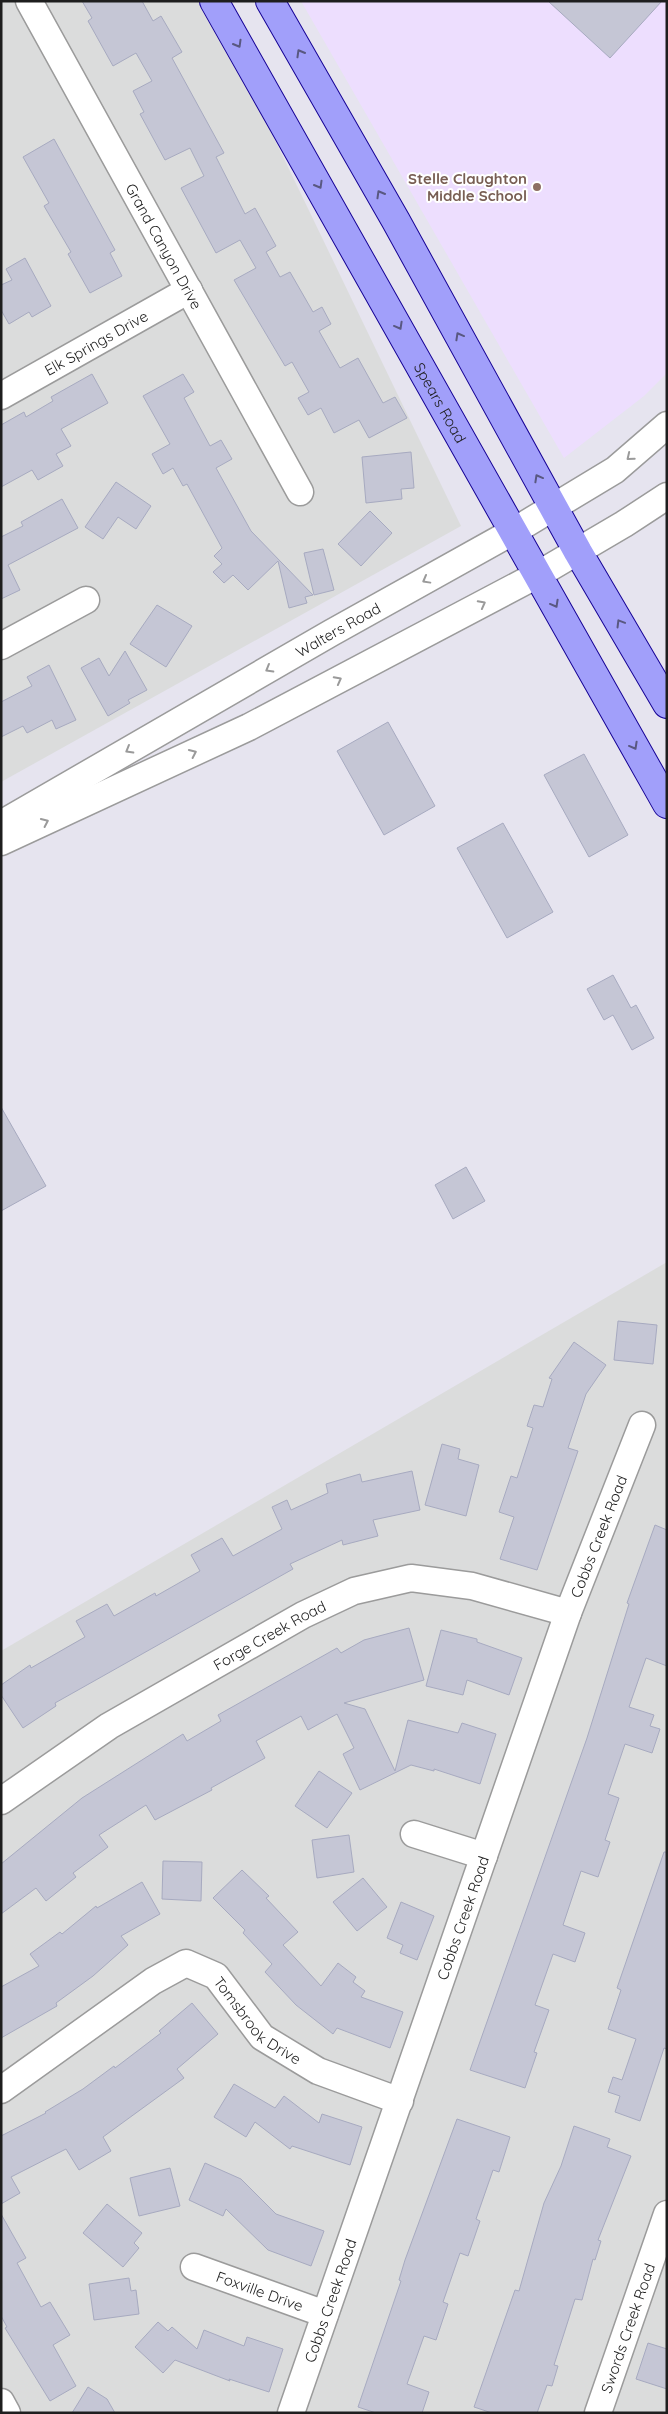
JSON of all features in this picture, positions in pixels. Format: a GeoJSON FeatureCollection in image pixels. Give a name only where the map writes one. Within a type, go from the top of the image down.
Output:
{"type":"FeatureCollection","features":[{"type":"Feature","properties":{"kind":"main road","name":"Spears Road"},"geometry":{"type":"LineString","coordinates":[[214,1],[539,574],[667,804]]}},
{"type":"Feature","properties":{"kind":"main road"},"geometry":{"type":"LineString","coordinates":[[270,1],[396,221],[578,552],[667,704]]}},
{"type":"Feature","properties":{"kind":"street","name":"Grand Canyon Drive"},"geometry":{"type":"LineString","coordinates":[[30,1],[300,492]]}},
{"type":"Feature","properties":{"kind":"street","name":"Elk Springs Drive"},"geometry":{"type":"LineString","coordinates":[[1,396],[189,290]]}},
{"type":"Feature","properties":{"kind":"street","name":"Walters Road"},"geometry":{"type":"LineString","coordinates":[[1,824],[331,633],[514,531],[615,470],[667,425]]}},
{"type":"Feature","properties":{"kind":"street"},"geometry":{"type":"LineString","coordinates":[[1,842],[249,727],[539,574],[578,552],[667,496]]}},
{"type":"Feature","properties":{"kind":"street"},"geometry":{"type":"LineString","coordinates":[[1,646],[86,600]]}},
{"type":"Feature","properties":{"kind":"street","name":"Cobbs Creek Road"},"geometry":{"type":"LineString","coordinates":[[291,2413],[568,1613],[642,1425]]}},
{"type":"Feature","properties":{"kind":"street","name":"Forge Creek Road"},"geometry":{"type":"LineString","coordinates":[[1,1801],[109,1726],[303,1615],[354,1591],[411,1578],[472,1586],[568,1613]]}},
{"type":"Feature","properties":{"kind":"street"},"geometry":{"type":"LineString","coordinates":[[414,1834],[484,1856]]}},
{"type":"Feature","properties":{"kind":"street","name":"Tomsbrook Drive"},"geometry":{"type":"LineString","coordinates":[[1,2090],[153,1981],[186,1963],[216,1976],[262,2037],[318,2071],[400,2101]]}},
{"type":"Feature","properties":{"kind":"street","name":"Swords Creek Road"},"geometry":{"type":"LineString","coordinates":[[598,2413],[667,2214]]}},
{"type":"Feature","properties":{"kind":"street","name":"Foxville Drive"},"geometry":{"type":"LineString","coordinates":[[194,2268],[325,2314]]}},
{"type":"Feature","properties":{"kind":"street"},"geometry":{"type":"LineString","coordinates":[[1,2402],[7,2413]]}},
{"type":"Feature","properties":{"kind":"shaded area"},"geometry":{"type":"Polygon","coordinates":[[[1,1],[208,1],[461,526],[1,782],[1,1]]]}},
{"type":"Feature","properties":{"kind":"shaded area","name":"Stelle Claughton Middle School"},"geometry":{"type":"Polygon","coordinates":[[[301,1],[667,1],[667,373],[644,396],[564,458],[301,1]]]}},
{"type":"Feature","properties":{"kind":"shaded area"},"geometry":{"type":"Polygon","coordinates":[[[667,1262],[667,2413],[1,2413],[1,1651],[667,1262]]]}},
{"type":"Feature","properties":{"kind":"building"},"geometry":{"type":"Polygon","coordinates":[[[82,1],[142,1],[153,21],[161,16],[182,52],[172,58],[224,153],[216,157],[245,214],[255,208],[276,246],[266,252],[280,277],[290,272],[313,312],[322,307],[331,324],[319,331],[340,368],[358,358],[383,403],[395,397],[407,418],[369,438],[359,420],[334,433],[321,408],[308,415],[298,398],[309,392],[292,362],[285,366],[234,280],[256,268],[240,240],[216,253],[181,188],[204,176],[190,148],[165,160],[140,114],[144,112],[133,91],[152,81],[136,53],[113,66],[88,21],[92,18],[82,1]]]}},
{"type":"Feature","properties":{"kind":"building"},"geometry":{"type":"Polygon","coordinates":[[[548,1],[662,1],[610,58],[548,1]]]}},
{"type":"Feature","properties":{"kind":"building"},"geometry":{"type":"Polygon","coordinates":[[[54,139],[115,250],[110,253],[122,276],[90,293],[68,254],[71,252],[44,206],[49,203],[23,157],[54,139]]]}},
{"type":"Feature","properties":{"kind":"building"},"geometry":{"type":"Polygon","coordinates":[[[25,258],[51,306],[32,317],[29,312],[9,324],[1,310],[1,285],[12,280],[6,269],[25,258]]]}},
{"type":"Feature","properties":{"kind":"building"},"geometry":{"type":"Polygon","coordinates":[[[92,374],[108,403],[61,429],[71,446],[56,454],[63,466],[38,480],[32,470],[1,487],[1,425],[24,412],[26,417],[53,401],[51,397],[92,374]]]}},
{"type":"Feature","properties":{"kind":"building"},"geometry":{"type":"Polygon","coordinates":[[[183,374],[194,392],[184,398],[210,446],[221,440],[232,459],[216,468],[251,531],[313,595],[305,597],[307,603],[289,608],[278,561],[248,590],[233,575],[224,583],[213,572],[222,564],[214,556],[222,548],[187,484],[183,486],[173,468],[163,474],[152,454],[170,444],[143,396],[183,374]]]}},
{"type":"Feature","properties":{"kind":"building"},"geometry":{"type":"Polygon","coordinates":[[[411,452],[414,488],[401,489],[402,499],[366,503],[362,457],[411,452]]]}},
{"type":"Feature","properties":{"kind":"building"},"geometry":{"type":"Polygon","coordinates":[[[116,482],[151,506],[136,529],[118,517],[103,539],[85,527],[116,482]]]}},
{"type":"Feature","properties":{"kind":"building"},"geometry":{"type":"Polygon","coordinates":[[[62,499],[78,528],[8,565],[20,590],[1,599],[1,537],[23,526],[21,522],[62,499]]]}},
{"type":"Feature","properties":{"kind":"building"},"geometry":{"type":"Polygon","coordinates":[[[370,511],[392,533],[361,566],[338,544],[370,511]]]}},
{"type":"Feature","properties":{"kind":"building"},"geometry":{"type":"Polygon","coordinates":[[[323,549],[334,590],[314,595],[304,553],[323,549]]]}},
{"type":"Feature","properties":{"kind":"building"},"geometry":{"type":"Polygon","coordinates":[[[157,605],[192,626],[166,667],[130,644],[157,605]]]}},
{"type":"Feature","properties":{"kind":"building"},"geometry":{"type":"Polygon","coordinates":[[[125,651],[147,690],[128,700],[130,703],[108,716],[81,668],[99,658],[109,676],[125,651]]]}},
{"type":"Feature","properties":{"kind":"building"},"geometry":{"type":"Polygon","coordinates":[[[49,665],[76,720],[56,729],[52,720],[27,733],[23,726],[1,737],[1,702],[32,686],[27,677],[49,665]]]}},
{"type":"Feature","properties":{"kind":"building"},"geometry":{"type":"Polygon","coordinates":[[[388,722],[435,806],[384,835],[337,751],[388,722]]]}},
{"type":"Feature","properties":{"kind":"building"},"geometry":{"type":"Polygon","coordinates":[[[584,754],[628,835],[589,857],[544,775],[584,754]]]}},
{"type":"Feature","properties":{"kind":"building"},"geometry":{"type":"Polygon","coordinates":[[[503,823],[553,912],[507,938],[457,848],[503,823]]]}},
{"type":"Feature","properties":{"kind":"building"},"geometry":{"type":"Polygon","coordinates":[[[613,975],[631,1008],[636,1005],[654,1038],[632,1050],[613,1015],[604,1020],[587,989],[613,975]]]}},
{"type":"Feature","properties":{"kind":"building"},"geometry":{"type":"Polygon","coordinates":[[[1,1107],[46,1186],[1,1211],[1,1107]]]}},
{"type":"Feature","properties":{"kind":"building"},"geometry":{"type":"Polygon","coordinates":[[[466,1167],[485,1201],[453,1219],[435,1185],[466,1167]]]}},
{"type":"Feature","properties":{"kind":"building"},"geometry":{"type":"Polygon","coordinates":[[[618,1321],[657,1325],[653,1364],[614,1360],[618,1321]]]}},
{"type":"Feature","properties":{"kind":"building"},"geometry":{"type":"Polygon","coordinates":[[[574,1342],[606,1365],[586,1394],[568,1448],[578,1451],[537,1570],[500,1559],[514,1517],[499,1512],[511,1476],[517,1478],[533,1428],[527,1426],[534,1405],[543,1407],[552,1379],[549,1378],[574,1342]]]}},
{"type":"Feature","properties":{"kind":"building"},"geometry":{"type":"Polygon","coordinates":[[[442,1444],[460,1449],[458,1459],[479,1465],[466,1516],[425,1505],[442,1444]]]}},
{"type":"Feature","properties":{"kind":"building"},"geometry":{"type":"Polygon","coordinates":[[[412,1471],[420,1510],[373,1520],[378,1536],[343,1545],[342,1540],[290,1564],[293,1569],[55,1703],[56,1706],[23,1728],[1,1695],[1,1685],[30,1665],[31,1668],[85,1637],[76,1621],[107,1604],[114,1616],[155,1593],[156,1596],[200,1571],[191,1555],[222,1538],[233,1556],[282,1529],[272,1507],[287,1500],[291,1510],[328,1493],[326,1484],[360,1474],[362,1482],[412,1471]]]}},
{"type":"Feature","properties":{"kind":"building"},"geometry":{"type":"Polygon","coordinates":[[[655,1525],[667,1530],[667,1666],[646,1658],[629,1707],[654,1715],[650,1726],[660,1729],[652,1753],[625,1744],[608,1794],[619,1798],[605,1840],[610,1842],[598,1877],[581,1871],[563,1925],[585,1933],[575,1962],[553,1954],[535,2005],[549,2010],[534,2052],[537,2053],[525,2088],[470,2070],[587,1738],[629,1604],[627,1603],[655,1525]]]}},
{"type":"Feature","properties":{"kind":"building"},"geometry":{"type":"Polygon","coordinates":[[[409,1628],[424,1680],[344,1703],[365,1709],[395,1771],[408,1720],[458,1733],[462,1723],[496,1734],[480,1784],[434,1769],[434,1771],[411,1765],[360,1790],[343,1754],[354,1748],[337,1714],[308,1730],[301,1716],[256,1741],[265,1758],[211,1788],[212,1790],[155,1820],[146,1805],[99,1835],[108,1847],[73,1873],[76,1877],[46,1901],[36,1888],[1,1914],[1,1864],[82,1798],[183,1734],[187,1741],[221,1721],[218,1715],[337,1648],[341,1653],[364,1640],[409,1628]]]}},
{"type":"Feature","properties":{"kind":"building"},"geometry":{"type":"Polygon","coordinates":[[[441,1630],[477,1639],[477,1642],[522,1658],[509,1695],[467,1680],[463,1695],[426,1686],[441,1630]]]}},
{"type":"Feature","properties":{"kind":"building"},"geometry":{"type":"Polygon","coordinates":[[[319,1771],[352,1793],[327,1828],[295,1806],[319,1771]]]}},
{"type":"Feature","properties":{"kind":"building"},"geometry":{"type":"Polygon","coordinates":[[[349,1835],[354,1872],[317,1878],[312,1840],[349,1835]]]}},
{"type":"Feature","properties":{"kind":"building"},"geometry":{"type":"Polygon","coordinates":[[[664,1852],[667,1852],[667,2049],[664,2048],[640,2121],[615,2112],[620,2096],[608,2092],[613,2077],[622,2080],[636,2039],[608,2029],[621,1990],[617,1988],[664,1852]]]}},
{"type":"Feature","properties":{"kind":"building"},"geometry":{"type":"Polygon","coordinates":[[[163,1861],[202,1862],[201,1901],[162,1899],[163,1861]]]}},
{"type":"Feature","properties":{"kind":"building"},"geometry":{"type":"Polygon","coordinates":[[[242,1870],[269,1896],[266,1898],[298,1932],[283,1945],[321,1986],[338,1963],[356,1977],[353,1982],[365,1991],[361,1997],[403,2012],[390,2048],[337,2028],[333,2034],[296,2005],[265,1972],[272,1964],[243,1933],[245,1930],[213,1898],[242,1870]]]}},
{"type":"Feature","properties":{"kind":"building"},"geometry":{"type":"Polygon","coordinates":[[[363,1878],[387,1907],[357,1931],[333,1902],[363,1878]]]}},
{"type":"Feature","properties":{"kind":"building"},"geometry":{"type":"Polygon","coordinates":[[[142,1882],[160,1914],[121,1936],[128,1945],[93,1976],[56,2003],[57,2006],[1,2038],[1,1987],[39,1966],[30,1954],[60,1932],[62,1934],[96,1906],[97,1908],[142,1882]]]}},
{"type":"Feature","properties":{"kind":"building"},"geometry":{"type":"Polygon","coordinates":[[[401,1902],[434,1916],[417,1960],[400,1953],[403,1945],[387,1938],[401,1902]]]}},
{"type":"Feature","properties":{"kind":"building"},"geometry":{"type":"Polygon","coordinates":[[[192,2003],[218,2034],[177,2069],[184,2078],[103,2137],[111,2151],[79,2170],[66,2149],[11,2177],[20,2193],[1,2204],[1,2136],[46,2113],[114,2066],[115,2068],[161,2033],[159,2031],[192,2003]]]}},
{"type":"Feature","properties":{"kind":"building"},"geometry":{"type":"Polygon","coordinates":[[[234,2084],[275,2108],[284,2096],[319,2123],[322,2114],[362,2127],[350,2165],[292,2146],[290,2149],[255,2122],[246,2137],[214,2117],[234,2084]]]}},
{"type":"Feature","properties":{"kind":"building"},"geometry":{"type":"Polygon","coordinates":[[[457,2119],[510,2137],[499,2172],[493,2170],[476,2219],[480,2221],[468,2256],[460,2253],[443,2302],[448,2304],[436,2340],[424,2336],[407,2384],[429,2392],[422,2413],[376,2413],[358,2407],[401,2281],[399,2280],[405,2260],[457,2119]]]}},
{"type":"Feature","properties":{"kind":"building"},"geometry":{"type":"Polygon","coordinates":[[[574,2126],[610,2139],[607,2147],[631,2156],[598,2240],[601,2241],[595,2260],[593,2259],[582,2300],[575,2299],[554,2365],[558,2366],[552,2386],[547,2385],[537,2413],[492,2413],[474,2407],[515,2290],[519,2291],[544,2203],[561,2166],[574,2126]]]}},
{"type":"Feature","properties":{"kind":"building"},"geometry":{"type":"Polygon","coordinates":[[[205,2163],[241,2179],[276,2214],[324,2231],[311,2266],[268,2250],[226,2209],[223,2216],[189,2200],[205,2163]]]}},
{"type":"Feature","properties":{"kind":"building"},"geometry":{"type":"Polygon","coordinates":[[[170,2168],[180,2206],[139,2216],[130,2178],[170,2168]]]}},
{"type":"Feature","properties":{"kind":"building"},"geometry":{"type":"Polygon","coordinates":[[[107,2204],[142,2233],[134,2243],[139,2248],[123,2267],[83,2233],[107,2204]]]}},
{"type":"Feature","properties":{"kind":"building"},"geometry":{"type":"Polygon","coordinates":[[[1,2214],[26,2258],[17,2263],[41,2307],[50,2302],[70,2335],[53,2345],[76,2386],[50,2401],[5,2328],[7,2327],[1,2316],[1,2214]]]}},
{"type":"Feature","properties":{"kind":"building"},"geometry":{"type":"Polygon","coordinates":[[[129,2278],[131,2291],[136,2290],[139,2314],[94,2320],[89,2284],[129,2278]]]}},
{"type":"Feature","properties":{"kind":"building"},"geometry":{"type":"Polygon","coordinates":[[[158,2322],[168,2331],[172,2327],[197,2349],[204,2330],[244,2346],[247,2337],[283,2349],[269,2392],[229,2379],[230,2381],[175,2360],[163,2373],[135,2347],[158,2322]]]}},
{"type":"Feature","properties":{"kind":"building"},"geometry":{"type":"Polygon","coordinates":[[[648,2343],[667,2349],[667,2389],[636,2379],[648,2343]]]}},
{"type":"Feature","properties":{"kind":"building"},"geometry":{"type":"Polygon","coordinates":[[[88,2387],[107,2399],[115,2413],[72,2413],[88,2387]]]}},
{"type":"Feature","properties":{"kind":"place","name":"Stelle Claughton Middle School"},"geometry":{"type":"Point","coordinates":[537,187]}}]}
